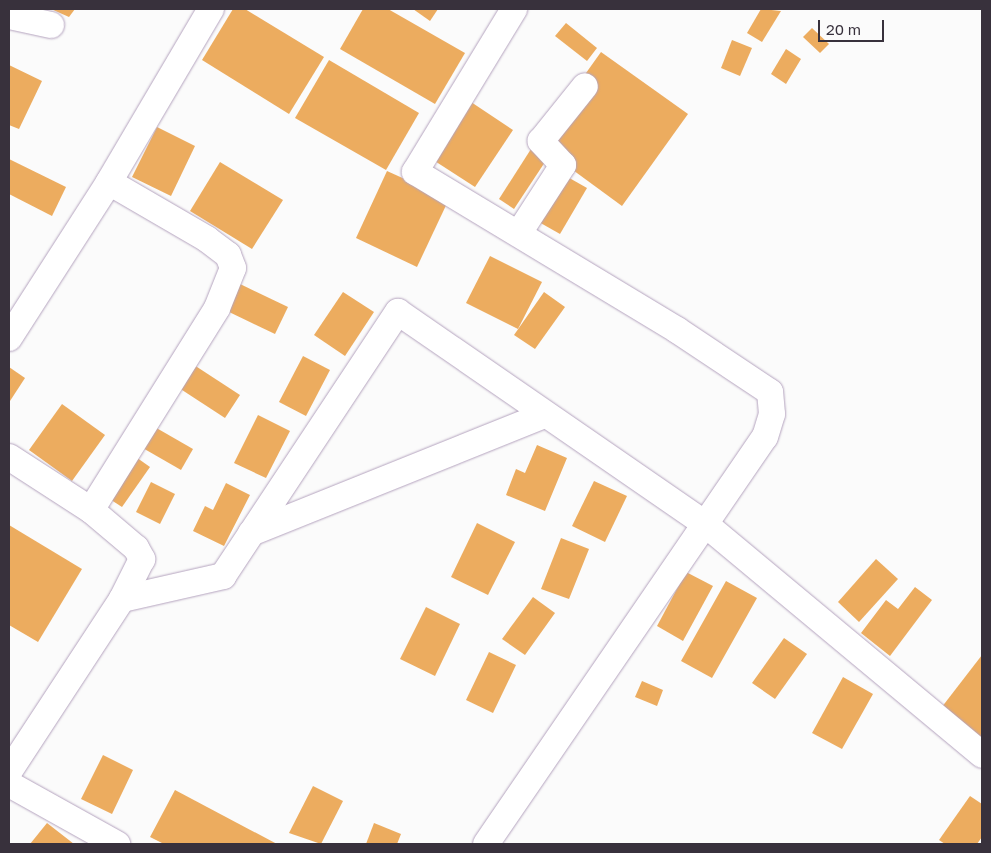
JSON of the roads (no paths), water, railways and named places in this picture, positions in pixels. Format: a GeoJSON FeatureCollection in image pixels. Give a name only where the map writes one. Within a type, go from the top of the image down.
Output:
{"type":"FeatureCollection","features":[{"type":"Feature","properties":{"kind":"street"},"geometry":{"type":"LineString","coordinates":[[9,338],[109,182],[211,9]]}},
{"type":"Feature","properties":{"kind":"street"},"geometry":{"type":"LineString","coordinates":[[486,844],[704,523],[765,437],[772,414],[770,392],[519,233],[416,172],[514,9]]}},
{"type":"Feature","properties":{"kind":"street"},"geometry":{"type":"LineString","coordinates":[[9,16],[51,25]]}},
{"type":"Feature","properties":{"kind":"street"},"geometry":{"type":"LineString","coordinates":[[519,233],[563,165],[541,142],[585,86]]}},
{"type":"Feature","properties":{"kind":"street"},"geometry":{"type":"LineString","coordinates":[[91,510],[217,308],[233,268],[228,255],[207,239],[109,182]]}},
{"type":"Feature","properties":{"kind":"street"},"geometry":{"type":"LineString","coordinates":[[122,600],[223,576],[398,312],[704,523],[982,755]]}},
{"type":"Feature","properties":{"kind":"street"},"geometry":{"type":"LineString","coordinates":[[251,533],[545,415]]}},
{"type":"Feature","properties":{"kind":"street"},"geometry":{"type":"LineString","coordinates":[[9,457],[91,510],[136,548],[142,559],[122,600],[9,772]]}},
{"type":"Feature","properties":{"kind":"street"},"geometry":{"type":"LineString","coordinates":[[9,784],[117,844]]}}]}
